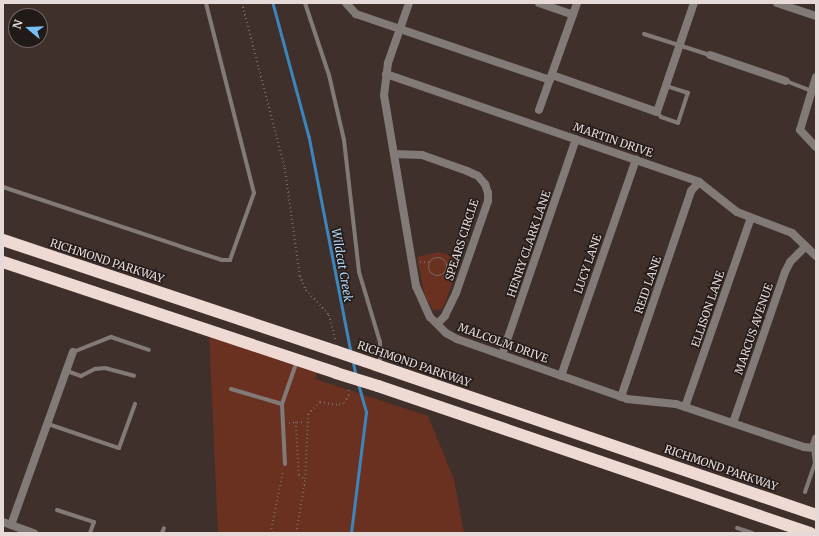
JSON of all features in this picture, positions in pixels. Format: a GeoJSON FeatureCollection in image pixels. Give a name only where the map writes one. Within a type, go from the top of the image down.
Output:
{"type":"FeatureCollection","features":[{"type":"Feature","properties":{"kind":"highway","name":"RICHMOND PARKWAY"},"geometry":{"type":"LineString","coordinates":[[3,240],[816,514]]}},
{"type":"Feature","properties":{"kind":"highway"},"geometry":{"type":"LineString","coordinates":[[3,262],[378,386],[811,533]]}},
{"type":"Feature","properties":{"kind":"street"},"geometry":{"type":"LineString","coordinates":[[346,3],[356,14],[657,112],[694,3]]}},
{"type":"Feature","properties":{"kind":"street","name":"MALCOLM DRIVE"},"geometry":{"type":"LineString","coordinates":[[409,3],[386,74],[384,95],[412,262],[422,303],[437,324],[457,339],[621,396],[643,402],[662,402],[685,407],[813,448]]}},
{"type":"Feature","properties":{"kind":"street"},"geometry":{"type":"LineString","coordinates":[[539,3],[573,15]]}},
{"type":"Feature","properties":{"kind":"street"},"geometry":{"type":"LineString","coordinates":[[539,110],[577,3]]}},
{"type":"Feature","properties":{"kind":"street"},"geometry":{"type":"LineString","coordinates":[[777,3],[816,16]]}},
{"type":"Feature","properties":{"kind":"street"},"geometry":{"type":"LineString","coordinates":[[710,54],[786,82]]}},
{"type":"Feature","properties":{"kind":"street","name":"MARTIN DRIVE"},"geometry":{"type":"LineString","coordinates":[[386,74],[699,182],[737,212],[792,234],[816,256]]}},
{"type":"Feature","properties":{"kind":"street"},"geometry":{"type":"LineString","coordinates":[[816,78],[800,130],[816,147]]}},
{"type":"Feature","properties":{"kind":"street","name":"HENRY CLARK LANE"},"geometry":{"type":"LineString","coordinates":[[502,355],[576,140]]}},
{"type":"Feature","properties":{"kind":"street","name":"SPEARS CIRCLE"},"geometry":{"type":"LineString","coordinates":[[394,154],[422,155],[467,171],[485,184],[488,201],[452,304],[437,324]]}},
{"type":"Feature","properties":{"kind":"street","name":"LUCY LANE"},"geometry":{"type":"LineString","coordinates":[[561,376],[636,160]]}},
{"type":"Feature","properties":{"kind":"street","name":"REID LANE"},"geometry":{"type":"LineString","coordinates":[[621,396],[691,191],[699,182]]}},
{"type":"Feature","properties":{"kind":"street","name":"ELLISON LANE"},"geometry":{"type":"LineString","coordinates":[[685,407],[751,218]]}},
{"type":"Feature","properties":{"kind":"street","name":"MARCUS AVENUE"},"geometry":{"type":"LineString","coordinates":[[733,423],[785,272],[790,262],[805,247]]}},
{"type":"Feature","properties":{"kind":"street"},"geometry":{"type":"LineString","coordinates":[[34,533],[7,523],[48,424],[73,352]]}},
{"type":"Feature","properties":{"kind":"street"},"geometry":{"type":"LineString","coordinates":[[813,448],[816,438]]}},
{"type":"Feature","properties":{"kind":"lane"},"geometry":{"type":"LineString","coordinates":[[3,186],[182,248],[222,260],[230,260],[254,192],[206,3]]}},
{"type":"Feature","properties":{"kind":"lane"},"geometry":{"type":"LineString","coordinates":[[305,3],[329,76],[344,140],[359,272],[380,342],[378,366]]}},
{"type":"Feature","properties":{"kind":"lane"},"geometry":{"type":"LineString","coordinates":[[644,34],[710,54]]}},
{"type":"Feature","properties":{"kind":"lane"},"geometry":{"type":"LineString","coordinates":[[786,82],[812,91]]}},
{"type":"Feature","properties":{"kind":"lane"},"geometry":{"type":"LineString","coordinates":[[657,112],[661,117],[678,123],[688,93],[666,86]]}},
{"type":"Feature","properties":{"kind":"lane"},"geometry":{"type":"LineString","coordinates":[[73,352],[111,337],[149,350]]}},
{"type":"Feature","properties":{"kind":"lane"},"geometry":{"type":"LineString","coordinates":[[285,464],[282,404],[297,360]]}},
{"type":"Feature","properties":{"kind":"lane"},"geometry":{"type":"LineString","coordinates":[[67,371],[81,376],[94,369],[105,368],[134,376]]}},
{"type":"Feature","properties":{"kind":"lane"},"geometry":{"type":"LineString","coordinates":[[231,389],[282,404]]}},
{"type":"Feature","properties":{"kind":"lane"},"geometry":{"type":"LineString","coordinates":[[48,424],[119,448],[135,404]]}},
{"type":"Feature","properties":{"kind":"lane"},"geometry":{"type":"LineString","coordinates":[[805,492],[815,463],[813,448]]}},
{"type":"Feature","properties":{"kind":"lane"},"geometry":{"type":"LineString","coordinates":[[57,510],[94,522],[90,533]]}},
{"type":"Feature","properties":{"kind":"lane"},"geometry":{"type":"LineString","coordinates":[[162,533],[164,528]]}},
{"type":"Feature","properties":{"kind":"lane"},"geometry":{"type":"LineString","coordinates":[[737,528],[752,533]]}},
{"type":"Feature","properties":{"kind":"path"},"geometry":{"type":"LineString","coordinates":[[242,3],[285,168],[300,276],[306,290],[329,315],[335,336]]}},
{"type":"Feature","properties":{"kind":"path"},"geometry":{"type":"LineString","coordinates":[[412,262],[430,262],[438,257],[444,259],[447,264],[445,274],[436,276],[429,269],[430,262]]}},
{"type":"Feature","properties":{"kind":"path"},"geometry":{"type":"LineString","coordinates":[[447,264],[466,265]]}},
{"type":"Feature","properties":{"kind":"path"},"geometry":{"type":"LineString","coordinates":[[296,533],[305,479],[306,422],[315,404],[325,401],[339,405],[348,399],[349,390]]}},
{"type":"Feature","properties":{"kind":"path"},"geometry":{"type":"LineString","coordinates":[[296,422],[299,475],[305,479]]}},
{"type":"Feature","properties":{"kind":"path"},"geometry":{"type":"LineString","coordinates":[[283,423],[306,422]]}},
{"type":"Feature","properties":{"kind":"path"},"geometry":{"type":"LineString","coordinates":[[273,533],[271,529],[285,464]]}},
{"type":"Feature","properties":{"kind":"shaded area"},"geometry":{"type":"Polygon","coordinates":[[[439,252],[461,259],[442,309],[433,310],[425,296],[417,257],[439,252]]]}},
{"type":"Feature","properties":{"kind":"shaded area"},"geometry":{"type":"Polygon","coordinates":[[[209,330],[319,366],[315,379],[428,416],[454,479],[464,533],[218,533],[209,330]]]}},
{"type":"Feature","properties":{"kind":"waterway","name":"Wildcat Creek"},"geometry":{"type":"LineString","coordinates":[[273,3],[309,136],[351,352]]}},
{"type":"Feature","properties":{"kind":"waterway","name":"Wildcat Creek"},"geometry":{"type":"LineString","coordinates":[[353,360],[356,375]]}},
{"type":"Feature","properties":{"kind":"waterway","name":"Wildcat Creek"},"geometry":{"type":"LineString","coordinates":[[351,533],[366,412],[358,384]]}}]}
